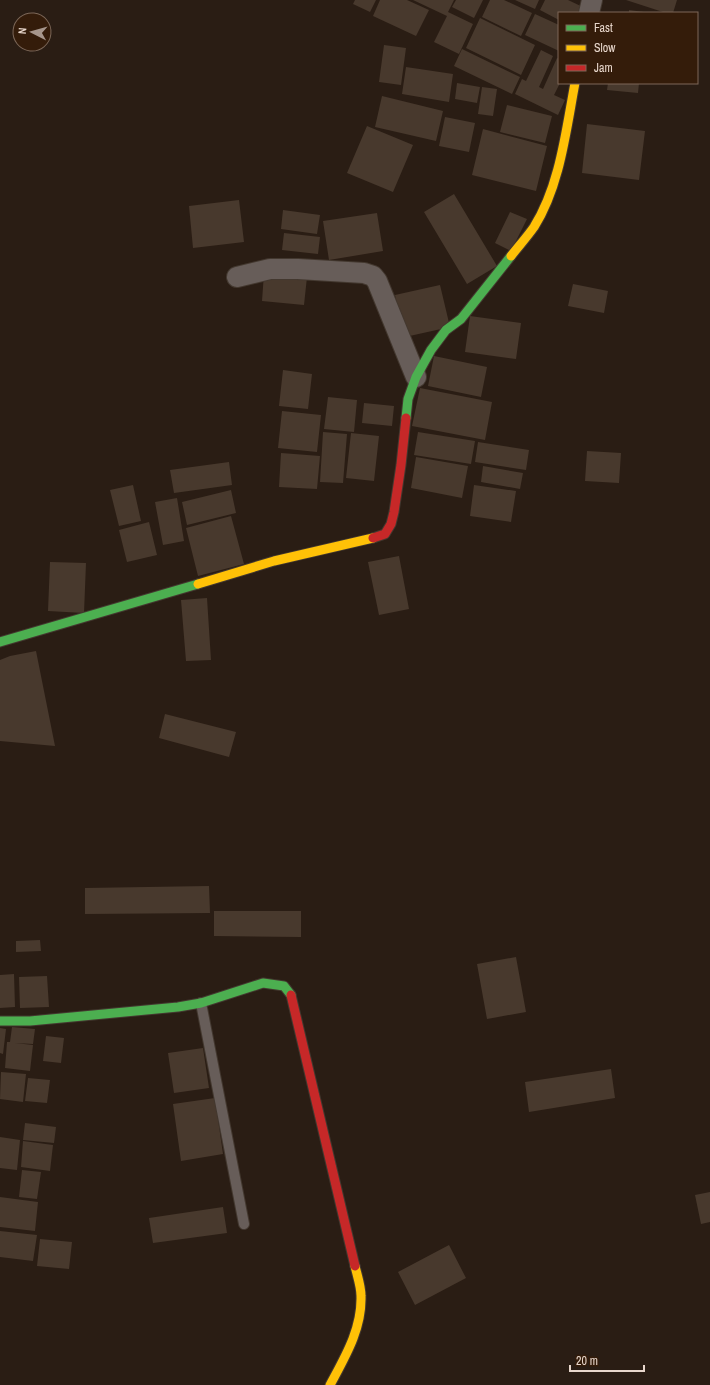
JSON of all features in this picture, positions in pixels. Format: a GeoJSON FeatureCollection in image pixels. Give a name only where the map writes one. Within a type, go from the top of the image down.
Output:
{"type":"FeatureCollection","features":[{"type":"Feature","properties":{"kind":"street"},"geometry":{"type":"LineString","coordinates":[[588,12],[592,0]]}},
{"type":"Feature","properties":{"kind":"street"},"geometry":{"type":"LineString","coordinates":[[0,642],[274,561],[364,541],[385,534],[391,524],[394,512],[408,399],[416,376],[431,350],[446,330],[461,319],[534,227],[550,195],[562,153],[575,84]]}},
{"type":"Feature","properties":{"kind":"street"},"geometry":{"type":"LineString","coordinates":[[237,277],[270,269],[359,272],[373,276],[377,281],[416,376]]}},
{"type":"Feature","properties":{"kind":"street"},"geometry":{"type":"LineString","coordinates":[[0,1022],[30,1021],[178,1007],[201,1002],[264,983],[284,986],[291,994],[361,1294],[359,1322],[330,1385]]}},
{"type":"Feature","properties":{"kind":"lane"},"geometry":{"type":"LineString","coordinates":[[201,1002],[244,1224]]}},
{"type":"Feature","properties":{"kind":"building"},"geometry":{"type":"Polygon","coordinates":[[[355,0],[376,0],[370,12],[353,4],[355,0]]]}},
{"type":"Feature","properties":{"kind":"building"},"geometry":{"type":"Polygon","coordinates":[[[380,0],[407,0],[429,10],[416,36],[373,16],[380,0]]]}},
{"type":"Feature","properties":{"kind":"building"},"geometry":{"type":"Polygon","coordinates":[[[413,0],[454,0],[448,12],[473,24],[459,54],[434,42],[447,16],[413,0]]]}},
{"type":"Feature","properties":{"kind":"building"},"geometry":{"type":"Polygon","coordinates":[[[456,0],[483,0],[474,18],[452,7],[456,0]]]}},
{"type":"Feature","properties":{"kind":"building"},"geometry":{"type":"Polygon","coordinates":[[[490,0],[504,0],[532,13],[521,36],[482,17],[490,0]]]}},
{"type":"Feature","properties":{"kind":"building"},"geometry":{"type":"Polygon","coordinates":[[[515,0],[539,0],[535,9],[515,0]]]}},
{"type":"Feature","properties":{"kind":"building"},"geometry":{"type":"Polygon","coordinates":[[[545,0],[568,0],[587,9],[586,12],[558,12],[558,19],[540,10],[545,0]]]}},
{"type":"Feature","properties":{"kind":"building"},"geometry":{"type":"Polygon","coordinates":[[[626,0],[677,0],[673,12],[663,12],[626,0]]]}},
{"type":"Feature","properties":{"kind":"building"},"geometry":{"type":"Polygon","coordinates":[[[629,10],[644,12],[629,12],[629,10]]]}},
{"type":"Feature","properties":{"kind":"building"},"geometry":{"type":"Polygon","coordinates":[[[535,14],[558,25],[558,51],[525,35],[535,14]]]}},
{"type":"Feature","properties":{"kind":"building"},"geometry":{"type":"Polygon","coordinates":[[[480,18],[535,45],[521,75],[466,48],[480,18]]]}},
{"type":"Feature","properties":{"kind":"building"},"geometry":{"type":"Polygon","coordinates":[[[384,45],[406,48],[401,85],[379,82],[384,45]]]}},
{"type":"Feature","properties":{"kind":"building"},"geometry":{"type":"Polygon","coordinates":[[[462,49],[520,77],[512,94],[454,66],[462,49]]]}},
{"type":"Feature","properties":{"kind":"building"},"geometry":{"type":"Polygon","coordinates":[[[541,50],[553,56],[539,87],[543,89],[558,58],[558,84],[560,84],[554,95],[565,100],[558,115],[515,94],[522,79],[526,81],[541,50]]]}},
{"type":"Feature","properties":{"kind":"building"},"geometry":{"type":"Polygon","coordinates":[[[406,67],[453,74],[449,102],[402,94],[406,67]]]}},
{"type":"Feature","properties":{"kind":"building"},"geometry":{"type":"Polygon","coordinates":[[[457,83],[480,87],[477,103],[455,99],[457,83]]]}},
{"type":"Feature","properties":{"kind":"building"},"geometry":{"type":"Polygon","coordinates":[[[608,84],[639,84],[638,93],[607,90],[608,84]]]}},
{"type":"Feature","properties":{"kind":"building"},"geometry":{"type":"Polygon","coordinates":[[[482,87],[497,89],[493,116],[478,114],[482,87]]]}},
{"type":"Feature","properties":{"kind":"building"},"geometry":{"type":"Polygon","coordinates":[[[382,96],[443,111],[436,141],[375,127],[382,96]]]}},
{"type":"Feature","properties":{"kind":"building"},"geometry":{"type":"Polygon","coordinates":[[[507,105],[552,116],[545,143],[500,132],[507,105]]]}},
{"type":"Feature","properties":{"kind":"building"},"geometry":{"type":"Polygon","coordinates":[[[445,117],[475,123],[469,152],[439,146],[445,117]]]}},
{"type":"Feature","properties":{"kind":"building"},"geometry":{"type":"Polygon","coordinates":[[[587,124],[645,131],[639,180],[582,173],[587,124]]]}},
{"type":"Feature","properties":{"kind":"building"},"geometry":{"type":"Polygon","coordinates":[[[367,126],[413,145],[393,192],[347,173],[367,126]]]}},
{"type":"Feature","properties":{"kind":"building"},"geometry":{"type":"Polygon","coordinates":[[[483,129],[547,146],[536,191],[472,175],[483,129]]]}},
{"type":"Feature","properties":{"kind":"building"},"geometry":{"type":"Polygon","coordinates":[[[454,194],[497,266],[467,284],[424,212],[454,194]]]}},
{"type":"Feature","properties":{"kind":"building"},"geometry":{"type":"Polygon","coordinates":[[[239,200],[244,242],[193,248],[189,206],[239,200]]]}},
{"type":"Feature","properties":{"kind":"building"},"geometry":{"type":"Polygon","coordinates":[[[283,210],[320,215],[317,234],[281,229],[283,210]]]}},
{"type":"Feature","properties":{"kind":"building"},"geometry":{"type":"Polygon","coordinates":[[[510,212],[527,219],[511,251],[495,243],[510,212]]]}},
{"type":"Feature","properties":{"kind":"building"},"geometry":{"type":"Polygon","coordinates":[[[377,213],[383,251],[329,260],[323,221],[377,213]]]}},
{"type":"Feature","properties":{"kind":"building"},"geometry":{"type":"Polygon","coordinates":[[[284,233],[320,237],[318,254],[282,250],[284,233]]]}},
{"type":"Feature","properties":{"kind":"building"},"geometry":{"type":"Polygon","coordinates":[[[264,273],[307,277],[304,305],[262,301],[264,273]]]}},
{"type":"Feature","properties":{"kind":"building"},"geometry":{"type":"Polygon","coordinates":[[[573,284],[608,291],[604,313],[568,306],[573,284]]]}},
{"type":"Feature","properties":{"kind":"building"},"geometry":{"type":"Polygon","coordinates":[[[440,285],[450,327],[405,337],[395,295],[440,285]]]}},
{"type":"Feature","properties":{"kind":"building"},"geometry":{"type":"Polygon","coordinates":[[[470,316],[521,323],[516,359],[465,352],[470,316]]]}},
{"type":"Feature","properties":{"kind":"building"},"geometry":{"type":"Polygon","coordinates":[[[434,356],[487,367],[481,397],[428,386],[434,356]]]}},
{"type":"Feature","properties":{"kind":"building"},"geometry":{"type":"Polygon","coordinates":[[[283,370],[312,374],[308,409],[279,406],[283,370]]]}},
{"type":"Feature","properties":{"kind":"building"},"geometry":{"type":"Polygon","coordinates":[[[420,388],[492,402],[485,440],[412,426],[420,388]]]}},
{"type":"Feature","properties":{"kind":"building"},"geometry":{"type":"Polygon","coordinates":[[[328,397],[357,400],[354,432],[324,429],[328,397]]]}},
{"type":"Feature","properties":{"kind":"building"},"geometry":{"type":"Polygon","coordinates":[[[364,403],[394,406],[392,426],[362,423],[364,403]]]}},
{"type":"Feature","properties":{"kind":"building"},"geometry":{"type":"Polygon","coordinates":[[[282,411],[321,415],[317,452],[278,448],[282,411]]]}},
{"type":"Feature","properties":{"kind":"building"},"geometry":{"type":"Polygon","coordinates":[[[323,432],[347,434],[343,483],[320,482],[323,432]]]}},
{"type":"Feature","properties":{"kind":"building"},"geometry":{"type":"Polygon","coordinates":[[[418,432],[475,441],[471,464],[414,455],[418,432]]]}},
{"type":"Feature","properties":{"kind":"building"},"geometry":{"type":"Polygon","coordinates":[[[351,433],[379,436],[374,481],[346,478],[351,433]]]}},
{"type":"Feature","properties":{"kind":"building"},"geometry":{"type":"Polygon","coordinates":[[[478,442],[529,450],[526,470],[475,462],[478,442]]]}},
{"type":"Feature","properties":{"kind":"building"},"geometry":{"type":"Polygon","coordinates":[[[587,451],[621,453],[619,483],[585,481],[587,451]]]}},
{"type":"Feature","properties":{"kind":"building"},"geometry":{"type":"Polygon","coordinates":[[[281,453],[320,456],[317,489],[279,487],[281,453]]]}},
{"type":"Feature","properties":{"kind":"building"},"geometry":{"type":"Polygon","coordinates":[[[416,457],[468,466],[462,498],[411,488],[416,457]]]}},
{"type":"Feature","properties":{"kind":"building"},"geometry":{"type":"Polygon","coordinates":[[[229,462],[232,485],[174,493],[170,470],[229,462]]]}},
{"type":"Feature","properties":{"kind":"building"},"geometry":{"type":"Polygon","coordinates":[[[483,466],[523,473],[520,489],[481,482],[483,466]]]}},
{"type":"Feature","properties":{"kind":"building"},"geometry":{"type":"Polygon","coordinates":[[[133,485],[141,521],[119,526],[110,490],[133,485]]]}},
{"type":"Feature","properties":{"kind":"building"},"geometry":{"type":"Polygon","coordinates":[[[474,485],[516,491],[511,522],[470,516],[474,485]]]}},
{"type":"Feature","properties":{"kind":"building"},"geometry":{"type":"Polygon","coordinates":[[[231,490],[236,513],[187,525],[182,502],[231,490]]]}},
{"type":"Feature","properties":{"kind":"building"},"geometry":{"type":"Polygon","coordinates":[[[177,498],[184,541],[163,545],[155,502],[177,498]]]}},
{"type":"Feature","properties":{"kind":"building"},"geometry":{"type":"Polygon","coordinates":[[[231,516],[244,564],[198,576],[186,528],[231,516]]]}},
{"type":"Feature","properties":{"kind":"building"},"geometry":{"type":"Polygon","coordinates":[[[149,522],[157,555],[127,562],[119,530],[149,522]]]}},
{"type":"Feature","properties":{"kind":"building"},"geometry":{"type":"Polygon","coordinates":[[[399,556],[409,609],[379,615],[368,562],[399,556]]]}},
{"type":"Feature","properties":{"kind":"building"},"geometry":{"type":"Polygon","coordinates":[[[50,562],[86,563],[84,613],[48,611],[50,562]]]}},
{"type":"Feature","properties":{"kind":"building"},"geometry":{"type":"Polygon","coordinates":[[[207,598],[211,660],[186,661],[181,600],[207,598]]]}},
{"type":"Feature","properties":{"kind":"building"},"geometry":{"type":"Polygon","coordinates":[[[36,651],[55,746],[0,741],[0,660],[10,656],[36,651]]]}},
{"type":"Feature","properties":{"kind":"building"},"geometry":{"type":"Polygon","coordinates":[[[165,714],[236,732],[229,757],[159,738],[165,714]]]}},
{"type":"Feature","properties":{"kind":"building"},"geometry":{"type":"Polygon","coordinates":[[[209,886],[210,913],[85,914],[85,888],[209,886]]]}},
{"type":"Feature","properties":{"kind":"building"},"geometry":{"type":"Polygon","coordinates":[[[214,911],[301,911],[301,937],[214,936],[214,911]]]}},
{"type":"Feature","properties":{"kind":"building"},"geometry":{"type":"Polygon","coordinates":[[[40,940],[41,951],[16,952],[16,941],[40,940]]]}},
{"type":"Feature","properties":{"kind":"building"},"geometry":{"type":"Polygon","coordinates":[[[516,957],[526,1012],[487,1019],[477,964],[516,957]]]}},
{"type":"Feature","properties":{"kind":"building"},"geometry":{"type":"Polygon","coordinates":[[[14,974],[15,1007],[0,1008],[0,975],[14,974]]]}},
{"type":"Feature","properties":{"kind":"building"},"geometry":{"type":"Polygon","coordinates":[[[47,976],[49,1007],[20,1008],[19,977],[47,976]]]}},
{"type":"Feature","properties":{"kind":"building"},"geometry":{"type":"Polygon","coordinates":[[[12,1027],[35,1029],[33,1044],[15,1043],[33,1045],[30,1071],[5,1068],[7,1042],[10,1042],[12,1027]]]}},
{"type":"Feature","properties":{"kind":"building"},"geometry":{"type":"Polygon","coordinates":[[[0,1028],[6,1029],[3,1054],[0,1053],[0,1028]]]}},
{"type":"Feature","properties":{"kind":"building"},"geometry":{"type":"Polygon","coordinates":[[[46,1036],[64,1038],[61,1063],[43,1061],[46,1036]]]}},
{"type":"Feature","properties":{"kind":"building"},"geometry":{"type":"Polygon","coordinates":[[[203,1048],[209,1088],[174,1093],[168,1053],[203,1048]]]}},
{"type":"Feature","properties":{"kind":"building"},"geometry":{"type":"Polygon","coordinates":[[[611,1069],[615,1098],[529,1112],[525,1082],[611,1069]]]}},
{"type":"Feature","properties":{"kind":"building"},"geometry":{"type":"Polygon","coordinates":[[[1,1072],[26,1074],[23,1102],[0,1099],[1,1072]]]}},
{"type":"Feature","properties":{"kind":"building"},"geometry":{"type":"Polygon","coordinates":[[[28,1078],[50,1080],[47,1103],[25,1101],[28,1078]]]}},
{"type":"Feature","properties":{"kind":"building"},"geometry":{"type":"Polygon","coordinates":[[[215,1098],[223,1154],[181,1161],[173,1104],[215,1098]]]}},
{"type":"Feature","properties":{"kind":"building"},"geometry":{"type":"Polygon","coordinates":[[[25,1123],[56,1127],[54,1143],[23,1140],[25,1123]]]}},
{"type":"Feature","properties":{"kind":"building"},"geometry":{"type":"Polygon","coordinates":[[[0,1137],[20,1140],[17,1170],[0,1168],[0,1137]]]}},
{"type":"Feature","properties":{"kind":"building"},"geometry":{"type":"Polygon","coordinates":[[[23,1141],[53,1145],[50,1171],[21,1167],[23,1141]]]}},
{"type":"Feature","properties":{"kind":"building"},"geometry":{"type":"Polygon","coordinates":[[[22,1170],[41,1172],[37,1199],[19,1197],[22,1170]]]}},
{"type":"Feature","properties":{"kind":"building"},"geometry":{"type":"Polygon","coordinates":[[[710,1192],[710,1222],[701,1224],[695,1195],[710,1192]]]}},
{"type":"Feature","properties":{"kind":"building"},"geometry":{"type":"Polygon","coordinates":[[[0,1197],[38,1202],[35,1231],[0,1227],[0,1197]]]}},
{"type":"Feature","properties":{"kind":"building"},"geometry":{"type":"Polygon","coordinates":[[[223,1207],[227,1233],[153,1243],[149,1218],[223,1207]]]}},
{"type":"Feature","properties":{"kind":"building"},"geometry":{"type":"Polygon","coordinates":[[[0,1231],[37,1235],[33,1261],[0,1257],[0,1231]]]}},
{"type":"Feature","properties":{"kind":"building"},"geometry":{"type":"Polygon","coordinates":[[[40,1239],[72,1242],[69,1269],[37,1266],[40,1239]]]}},
{"type":"Feature","properties":{"kind":"building"},"geometry":{"type":"Polygon","coordinates":[[[449,1245],[466,1278],[415,1305],[398,1272],[449,1245]]]}},
{"type":"Feature","properties":{"kind":"traffic: fast"},"geometry":{"type":"LineString","coordinates":[[406,418],[408,399],[416,377],[431,350],[446,330],[461,319],[511,256]]}},
{"type":"Feature","properties":{"kind":"traffic: fast"},"geometry":{"type":"LineString","coordinates":[[0,642],[198,584]]}},
{"type":"Feature","properties":{"kind":"traffic: fast"},"geometry":{"type":"LineString","coordinates":[[0,1021],[30,1021],[178,1007],[201,1003],[263,983],[284,986],[291,995]]}},
{"type":"Feature","properties":{"kind":"traffic: slow"},"geometry":{"type":"LineString","coordinates":[[511,256],[534,227],[550,194],[561,157],[575,84]]}},
{"type":"Feature","properties":{"kind":"traffic: slow"},"geometry":{"type":"LineString","coordinates":[[198,584],[274,561],[373,538]]}},
{"type":"Feature","properties":{"kind":"traffic: slow"},"geometry":{"type":"LineString","coordinates":[[330,1385],[352,1342],[359,1320],[361,1292],[355,1266]]}},
{"type":"Feature","properties":{"kind":"traffic: jam"},"geometry":{"type":"LineString","coordinates":[[373,538],[385,534],[391,524],[401,465],[406,418]]}},
{"type":"Feature","properties":{"kind":"traffic: jam"},"geometry":{"type":"LineString","coordinates":[[291,995],[355,1266]]}}]}
